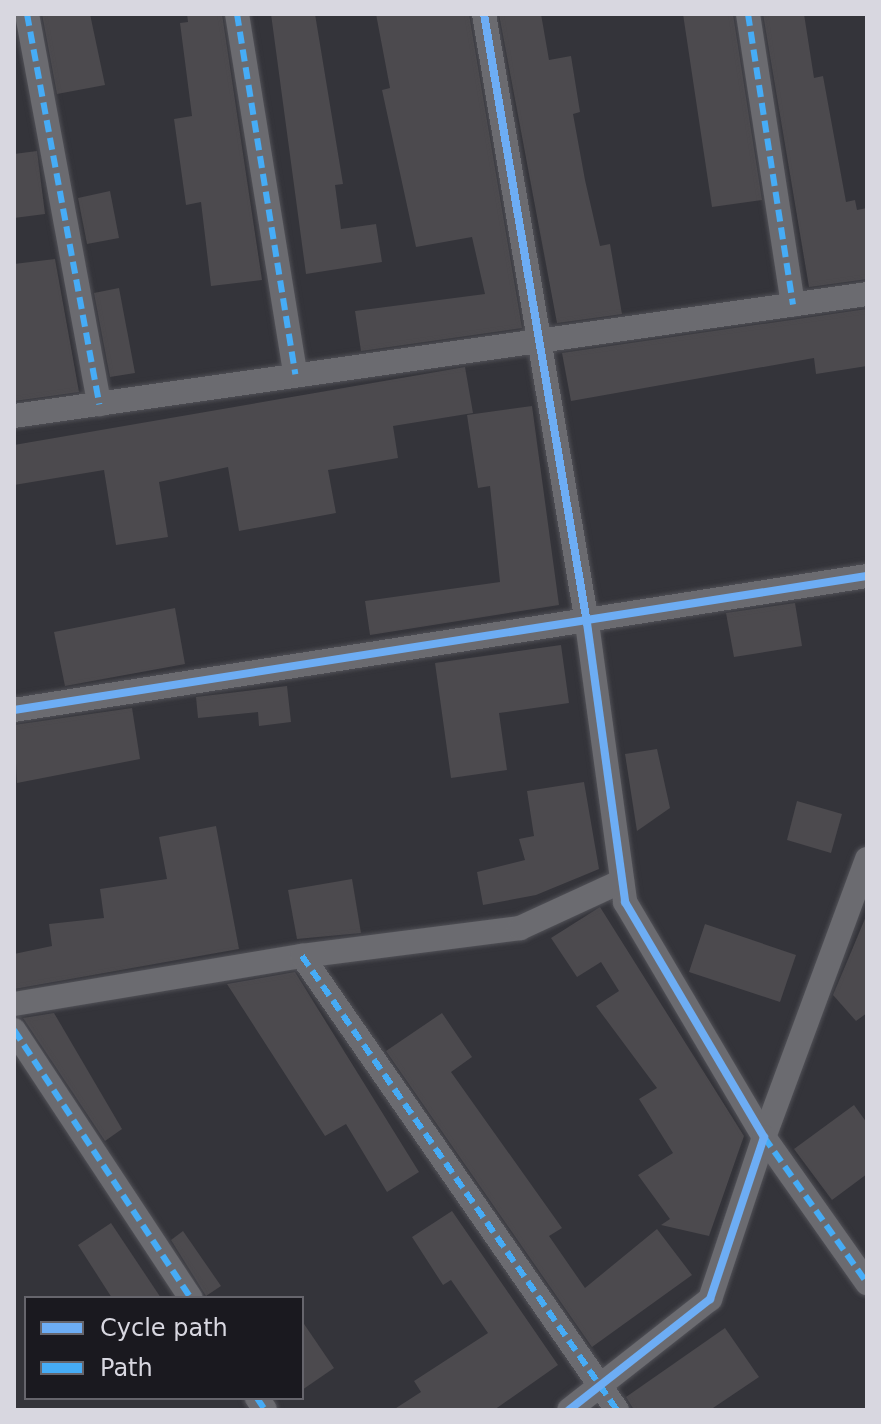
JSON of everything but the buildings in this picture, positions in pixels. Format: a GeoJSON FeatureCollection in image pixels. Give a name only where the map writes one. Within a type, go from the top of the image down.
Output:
{"type":"FeatureCollection","features":[{"type":"Feature","properties":{"kind":"street"},"geometry":{"type":"LineString","coordinates":[[27,14],[99,404]]}},
{"type":"Feature","properties":{"kind":"street"},"geometry":{"type":"LineString","coordinates":[[237,14],[295,374]]}},
{"type":"Feature","properties":{"kind":"street"},"geometry":{"type":"LineString","coordinates":[[484,14],[587,623],[625,902],[764,1137],[867,1283]]}},
{"type":"Feature","properties":{"kind":"street"},"geometry":{"type":"LineString","coordinates":[[748,14],[793,305]]}},
{"type":"Feature","properties":{"kind":"street"},"geometry":{"type":"LineString","coordinates":[[14,416],[867,294]]}},
{"type":"Feature","properties":{"kind":"street"},"geometry":{"type":"LineString","coordinates":[[14,710],[587,623],[867,576]]}},
{"type":"Feature","properties":{"kind":"street"},"geometry":{"type":"LineString","coordinates":[[569,1410],[601,1388],[710,1299],[764,1137],[867,859]]}},
{"type":"Feature","properties":{"kind":"street"},"geometry":{"type":"LineString","coordinates":[[14,1004],[302,956],[520,928],[622,881]]}},
{"type":"Feature","properties":{"kind":"street"},"geometry":{"type":"LineString","coordinates":[[302,956],[617,1410]]}},
{"type":"Feature","properties":{"kind":"street"},"geometry":{"type":"LineString","coordinates":[[14,1030],[190,1296]]}},
{"type":"Feature","properties":{"kind":"marked path"},"geometry":{"type":"LineString","coordinates":[[27,14],[99,404]]}},
{"type":"Feature","properties":{"kind":"marked path"},"geometry":{"type":"LineString","coordinates":[[237,14],[295,374]]}},
{"type":"Feature","properties":{"kind":"marked path"},"geometry":{"type":"LineString","coordinates":[[748,14],[793,305]]}},
{"type":"Feature","properties":{"kind":"marked path"},"geometry":{"type":"LineString","coordinates":[[302,956],[617,1410]]}},
{"type":"Feature","properties":{"kind":"marked path"},"geometry":{"type":"LineString","coordinates":[[14,1030],[190,1296]]}},
{"type":"Feature","properties":{"kind":"marked path"},"geometry":{"type":"LineString","coordinates":[[764,1137],[867,1283]]}},
{"type":"Feature","properties":{"kind":"marked path"},"geometry":{"type":"LineString","coordinates":[[258,1400],[265,1410]]}},
{"type":"Feature","properties":{"kind":"cycle path"},"geometry":{"type":"LineString","coordinates":[[484,14],[587,623],[625,902],[764,1137],[710,1299],[569,1410]]}},
{"type":"Feature","properties":{"kind":"cycle path"},"geometry":{"type":"LineString","coordinates":[[14,710],[867,576]]}}]}
